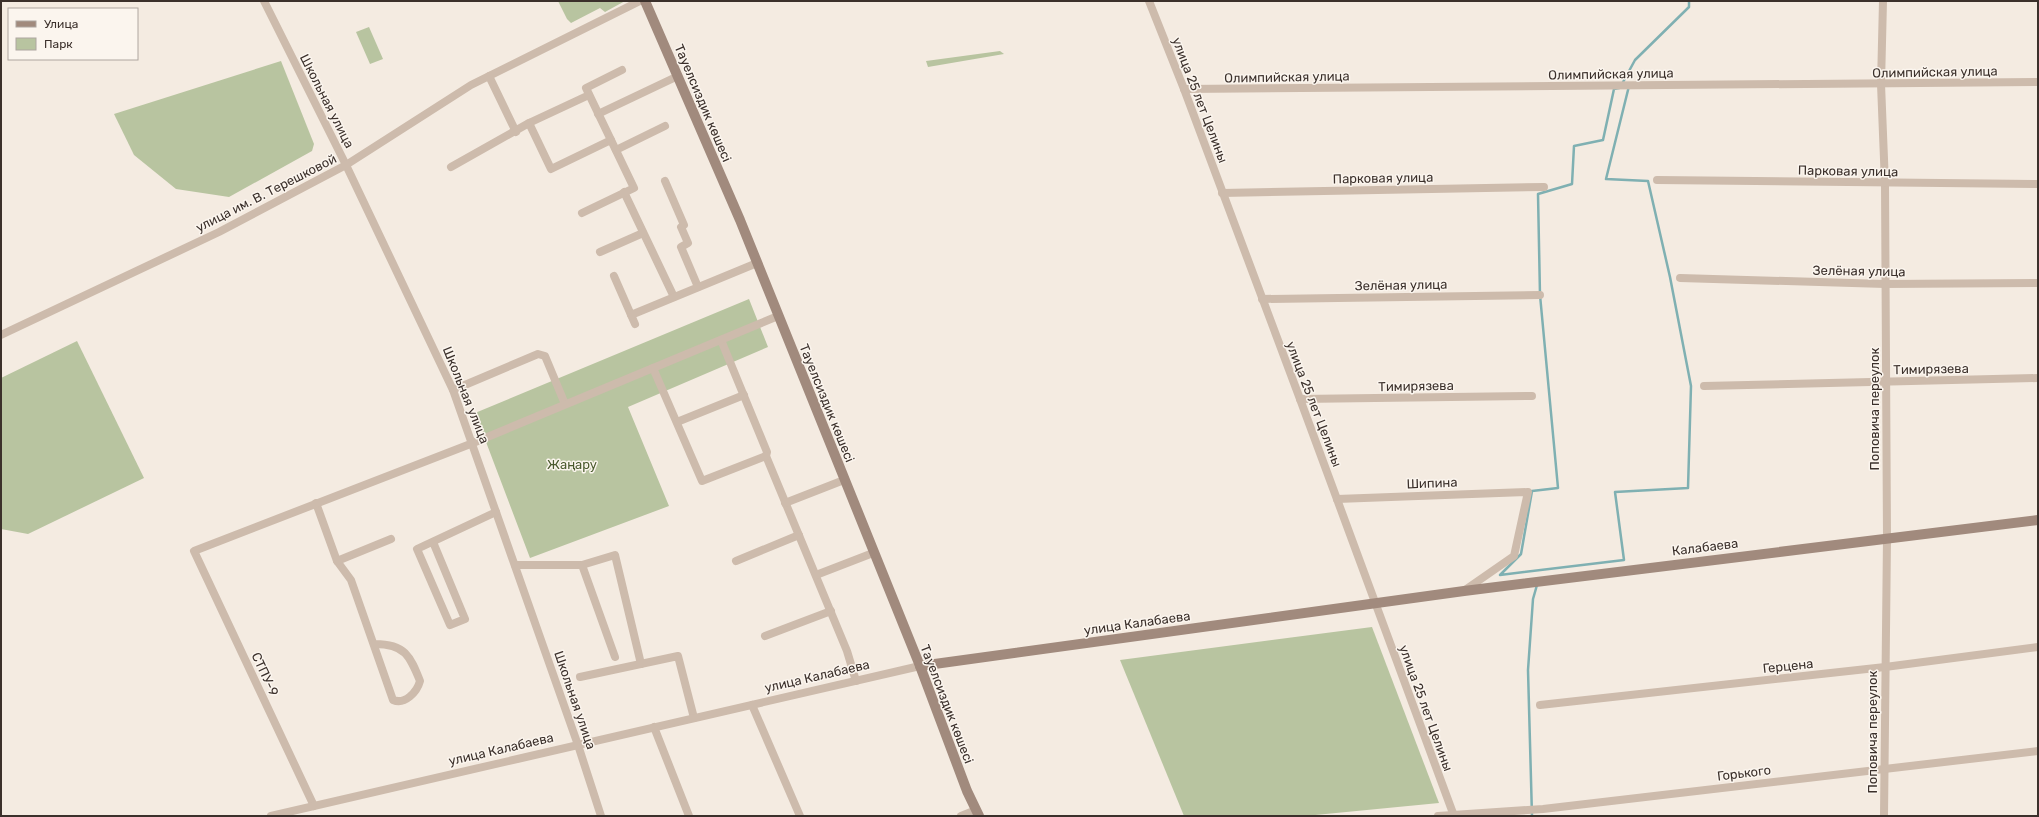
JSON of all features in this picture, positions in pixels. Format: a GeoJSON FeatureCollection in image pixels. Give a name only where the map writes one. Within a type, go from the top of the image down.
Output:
{"type":"FeatureCollection","features":[{"type":"Feature","properties":{"kind":"street","name":"Школьная улица"},"geometry":{"type":"LineString","coordinates":[[264,1],[346,166],[453,390],[473,443],[578,745],[601,816]]}},
{"type":"Feature","properties":{"kind":"street","name":"улица им. В. Терешковой"},"geometry":{"type":"LineString","coordinates":[[1,335],[219,232],[346,166],[471,85],[640,1]]}},
{"type":"Feature","properties":{"kind":"street","name":"Тауелсиздик көшесі"},"geometry":{"type":"LineString","coordinates":[[646,1],[757,263],[873,553],[920,666],[977,813]]}},
{"type":"Feature","properties":{"kind":"street","name":"улица 25 лет Целины"},"geometry":{"type":"LineString","coordinates":[[1149,1],[1184,89],[1376,602],[1416,718],[1454,816]]}},
{"type":"Feature","properties":{"kind":"street","name":"Поповича переулок"},"geometry":{"type":"LineString","coordinates":[[1883,1],[1881,84],[1885,184],[1887,538],[1884,816]]}},
{"type":"Feature","properties":{"kind":"street"},"geometry":{"type":"LineString","coordinates":[[582,213],[634,188],[586,88],[622,70]]}},
{"type":"Feature","properties":{"kind":"street"},"geometry":{"type":"LineString","coordinates":[[489,76],[516,132]]}},
{"type":"Feature","properties":{"kind":"street"},"geometry":{"type":"LineString","coordinates":[[598,114],[678,76]]}},
{"type":"Feature","properties":{"kind":"street","name":"Олимпийская улица"},"geometry":{"type":"LineString","coordinates":[[1184,89],[2038,82]]}},
{"type":"Feature","properties":{"kind":"street"},"geometry":{"type":"LineString","coordinates":[[451,167],[529,124],[589,95]]}},
{"type":"Feature","properties":{"kind":"street"},"geometry":{"type":"LineString","coordinates":[[529,124],[551,169],[611,140]]}},
{"type":"Feature","properties":{"kind":"street"},"geometry":{"type":"LineString","coordinates":[[616,150],[665,126]]}},
{"type":"Feature","properties":{"kind":"street","name":"Парковая улица"},"geometry":{"type":"LineString","coordinates":[[1657,180],[1885,184],[2038,184]]}},
{"type":"Feature","properties":{"kind":"street"},"geometry":{"type":"LineString","coordinates":[[665,182],[684,225],[681,226],[688,243],[681,247],[698,287]]}},
{"type":"Feature","properties":{"kind":"street","name":"Парковая улица"},"geometry":{"type":"LineString","coordinates":[[1222,193],[1544,187]]}},
{"type":"Feature","properties":{"kind":"street"},"geometry":{"type":"LineString","coordinates":[[624,192],[674,297]]}},
{"type":"Feature","properties":{"kind":"street"},"geometry":{"type":"LineString","coordinates":[[600,252],[644,233]]}},
{"type":"Feature","properties":{"kind":"street"},"geometry":{"type":"LineString","coordinates":[[631,315],[757,263]]}},
{"type":"Feature","properties":{"kind":"street"},"geometry":{"type":"LineString","coordinates":[[614,276],[635,324]]}},
{"type":"Feature","properties":{"kind":"street","name":"Зелёная улица"},"geometry":{"type":"LineString","coordinates":[[1680,278],[1885,284],[2038,283]]}},
{"type":"Feature","properties":{"kind":"street","name":"Зелёная улица"},"geometry":{"type":"LineString","coordinates":[[1262,299],[1540,295]]}},
{"type":"Feature","properties":{"kind":"street"},"geometry":{"type":"LineString","coordinates":[[375,644],[382,644],[400,649],[411,658],[420,681],[414,694],[397,702],[393,700],[352,580],[337,561],[316,503],[473,443],[778,316]]}},
{"type":"Feature","properties":{"kind":"street"},"geometry":{"type":"LineString","coordinates":[[721,340],[768,452],[766,456],[785,503],[847,651],[856,681]]}},
{"type":"Feature","properties":{"kind":"street"},"geometry":{"type":"LineString","coordinates":[[453,390],[538,354],[545,356],[565,404]]}},
{"type":"Feature","properties":{"kind":"street"},"geometry":{"type":"LineString","coordinates":[[653,368],[702,482],[766,456]]}},
{"type":"Feature","properties":{"kind":"street","name":"Тимирязева"},"geometry":{"type":"LineString","coordinates":[[1704,386],[2038,378]]}},
{"type":"Feature","properties":{"kind":"street"},"geometry":{"type":"LineString","coordinates":[[677,422],[744,395]]}},
{"type":"Feature","properties":{"kind":"street","name":"Тимирязева"},"geometry":{"type":"LineString","coordinates":[[1300,399],[1532,396]]}},
{"type":"Feature","properties":{"kind":"street"},"geometry":{"type":"LineString","coordinates":[[785,503],[844,480]]}},
{"type":"Feature","properties":{"kind":"street","name":"Шипина"},"geometry":{"type":"LineString","coordinates":[[1337,499],[1528,492],[1514,556],[1464,591]]}},
{"type":"Feature","properties":{"kind":"street","name":"СТПУ-9"},"geometry":{"type":"LineString","coordinates":[[314,806],[194,551],[316,503]]}},
{"type":"Feature","properties":{"kind":"street"},"geometry":{"type":"LineString","coordinates":[[433,542],[465,619],[450,626],[417,549],[496,512]]}},
{"type":"Feature","properties":{"kind":"street","name":"Калабаева"},"geometry":{"type":"LineString","coordinates":[[1376,602],[2038,520]]}},
{"type":"Feature","properties":{"kind":"street"},"geometry":{"type":"LineString","coordinates":[[736,561],[799,534]]}},
{"type":"Feature","properties":{"kind":"street"},"geometry":{"type":"LineString","coordinates":[[337,561],[391,539]]}},
{"type":"Feature","properties":{"kind":"street"},"geometry":{"type":"LineString","coordinates":[[816,575],[873,553]]}},
{"type":"Feature","properties":{"kind":"street"},"geometry":{"type":"LineString","coordinates":[[515,565],[582,565],[615,555],[641,664]]}},
{"type":"Feature","properties":{"kind":"street"},"geometry":{"type":"LineString","coordinates":[[582,565],[615,657]]}},
{"type":"Feature","properties":{"kind":"street","name":"улица Калабаева"},"geometry":{"type":"LineString","coordinates":[[271,816],[920,666],[1376,602]]}},
{"type":"Feature","properties":{"kind":"street"},"geometry":{"type":"LineString","coordinates":[[765,636],[831,611]]}},
{"type":"Feature","properties":{"kind":"street","name":"Герцена"},"geometry":{"type":"LineString","coordinates":[[1540,705],[1885,668],[2038,647]]}},
{"type":"Feature","properties":{"kind":"street"},"geometry":{"type":"LineString","coordinates":[[580,677],[678,656],[694,718]]}},
{"type":"Feature","properties":{"kind":"street"},"geometry":{"type":"LineString","coordinates":[[752,705],[800,816]]}},
{"type":"Feature","properties":{"kind":"street"},"geometry":{"type":"LineString","coordinates":[[654,727],[689,816]]}},
{"type":"Feature","properties":{"kind":"street","name":"Горького"},"geometry":{"type":"LineString","coordinates":[[1438,816],[1543,809],[2038,751]]}},
{"type":"Feature","properties":{"kind":"street"},"geometry":{"type":"LineString","coordinates":[[961,816],[977,813]]}},
{"type":"Feature","properties":{"kind":"green space"},"geometry":{"type":"Polygon","coordinates":[[[558,1],[625,1],[605,12],[600,8],[571,23],[567,19],[558,1]]]}},
{"type":"Feature","properties":{"kind":"green space"},"geometry":{"type":"Polygon","coordinates":[[[369,27],[383,59],[370,64],[356,32],[369,27]]]}},
{"type":"Feature","properties":{"kind":"green space"},"geometry":{"type":"Polygon","coordinates":[[[1000,51],[1004,54],[928,67],[926,61],[1000,51]]]}},
{"type":"Feature","properties":{"kind":"green space"},"geometry":{"type":"Polygon","coordinates":[[[281,61],[314,144],[312,151],[229,197],[176,189],[134,155],[114,114],[281,61]]]}},
{"type":"Feature","properties":{"kind":"green space","name":"Жаңару"},"geometry":{"type":"Polygon","coordinates":[[[749,299],[768,347],[628,407],[669,506],[530,558],[475,413],[749,299]]]}},
{"type":"Feature","properties":{"kind":"green space"},"geometry":{"type":"Polygon","coordinates":[[[77,341],[144,478],[28,534],[1,529],[1,378],[77,341]]]}},
{"type":"Feature","properties":{"kind":"green space"},"geometry":{"type":"Polygon","coordinates":[[[1372,627],[1439,803],[1305,816],[1184,816],[1120,660],[1372,627]]]}},
{"type":"Feature","properties":{"kind":"waterway"},"geometry":{"type":"LineString","coordinates":[[1622,84],[1635,60],[1689,7],[1689,1]]}},
{"type":"Feature","properties":{"kind":"waterway"},"geometry":{"type":"LineString","coordinates":[[1629,86],[1606,179],[1648,181],[1670,277],[1691,386],[1688,488],[1615,492],[1624,560],[1500,575],[1521,554],[1532,491],[1558,488],[1540,295],[1538,194],[1572,184],[1574,146],[1603,140],[1614,89],[1629,86]]}},
{"type":"Feature","properties":{"kind":"waterway"},"geometry":{"type":"LineString","coordinates":[[1532,816],[1528,670],[1533,599],[1537,585]]}}]}
